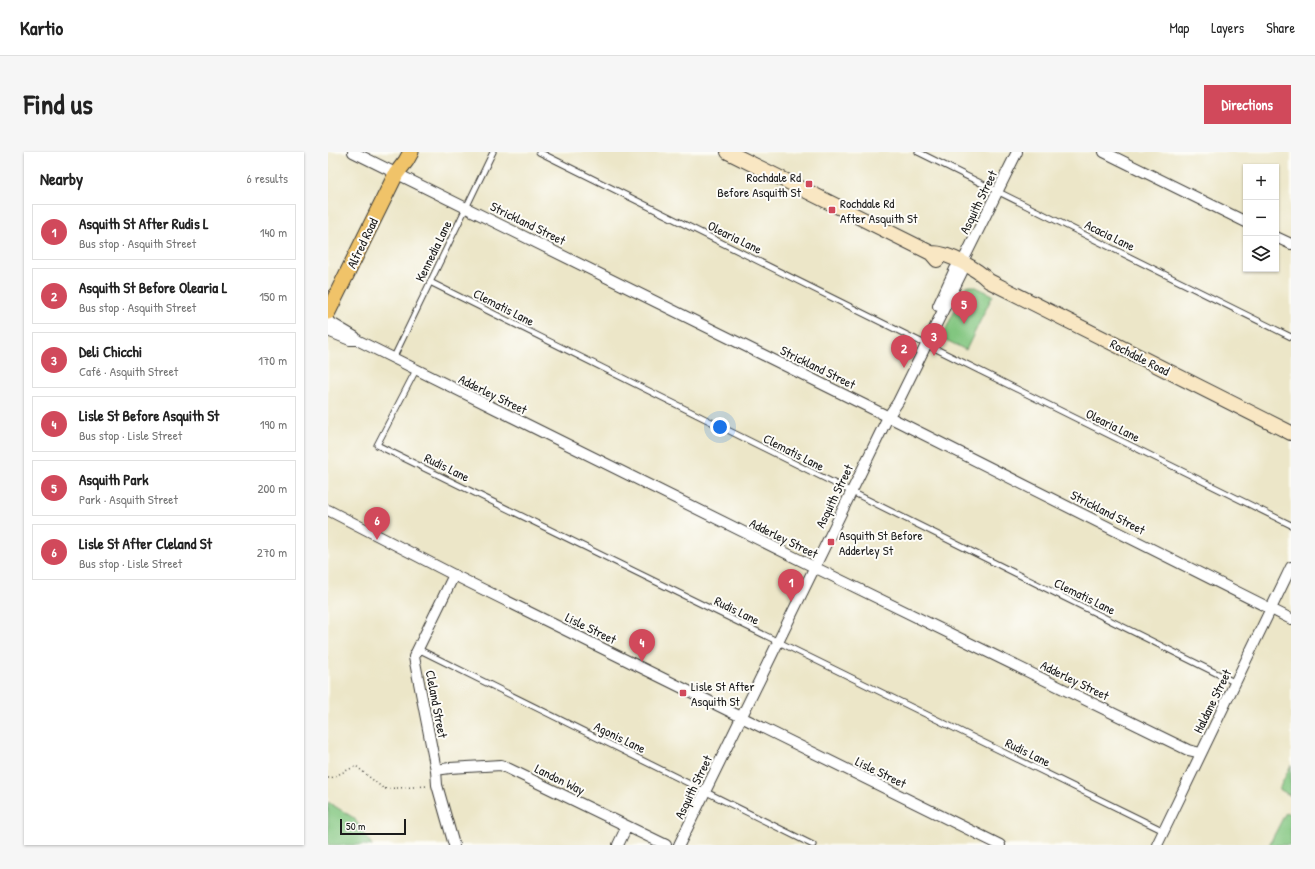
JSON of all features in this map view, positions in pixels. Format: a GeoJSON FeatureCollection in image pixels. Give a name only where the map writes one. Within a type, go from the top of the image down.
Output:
{"type":"FeatureCollection","features":[{"type":"Feature","properties":{"kind":"main road","name":"Alfred Road"},"geometry":{"type":"LineString","coordinates":[[328,312],[396,174],[402,152]]}},
{"type":"Feature","properties":{"kind":"main road","name":"Alfred Road"},"geometry":{"type":"LineString","coordinates":[[396,174],[411,152]]}},
{"type":"Feature","properties":{"kind":"main road","name":"Rochdale Road"},"geometry":{"type":"LineString","coordinates":[[728,152],[931,253],[936,260],[960,268],[977,280],[989,281],[1291,433]]}},
{"type":"Feature","properties":{"kind":"street","name":"Strickland Street"},"geometry":{"type":"LineString","coordinates":[[353,152],[888,417],[1291,619]]}},
{"type":"Feature","properties":{"kind":"street","name":"Asquith Street"},"geometry":{"type":"LineString","coordinates":[[678,845],[742,718],[850,492],[888,417],[892,399],[924,343],[1017,152]]}},
{"type":"Feature","properties":{"kind":"street"},"geometry":{"type":"LineString","coordinates":[[1104,152],[1243,221]]}},
{"type":"Feature","properties":{"kind":"street"},"geometry":{"type":"LineString","coordinates":[[1279,238],[1291,244]]}},
{"type":"Feature","properties":{"kind":"street","name":"Adderley Street"},"geometry":{"type":"LineString","coordinates":[[328,321],[353,335],[357,340],[393,359],[1188,750],[1201,753]]}},
{"type":"Feature","properties":{"kind":"street","name":"Adderley Street"},"geometry":{"type":"LineString","coordinates":[[328,330],[350,340],[357,340]]}},
{"type":"Feature","properties":{"kind":"street","name":"Lisle Street"},"geometry":{"type":"LineString","coordinates":[[328,510],[454,575],[1000,845]]}},
{"type":"Feature","properties":{"kind":"street","name":"Lisle Street"},"geometry":{"type":"LineString","coordinates":[[328,516],[343,519]]}},
{"type":"Feature","properties":{"kind":"street","name":"Haldane Street"},"geometry":{"type":"LineString","coordinates":[[1157,845],[1291,567]]}},
{"type":"Feature","properties":{"kind":"street","name":"Cleland Street"},"geometry":{"type":"LineString","coordinates":[[454,575],[414,657],[436,770],[437,786],[454,845]]}},
{"type":"Feature","properties":{"kind":"street","name":"Landon Way"},"geometry":{"type":"LineString","coordinates":[[436,770],[501,765],[666,845]]}},
{"type":"Feature","properties":{"kind":"street"},"geometry":{"type":"LineString","coordinates":[[618,845],[627,826]]}},
{"type":"Feature","properties":{"kind":"lane","name":"Kennedia Lane"},"geometry":{"type":"LineString","coordinates":[[393,359],[493,152]]}},
{"type":"Feature","properties":{"kind":"lane","name":"Olearia Lane"},"geometry":{"type":"LineString","coordinates":[[539,152],[1291,525]]}},
{"type":"Feature","properties":{"kind":"lane","name":"Acacia Lane"},"geometry":{"type":"LineString","coordinates":[[918,152],[1291,337]]}},
{"type":"Feature","properties":{"kind":"lane","name":"Clematis Lane"},"geometry":{"type":"LineString","coordinates":[[430,282],[1236,683]]}},
{"type":"Feature","properties":{"kind":"lane","name":"Rudis Lane"},"geometry":{"type":"LineString","coordinates":[[416,370],[377,445],[1164,831]]}},
{"type":"Feature","properties":{"kind":"lane","name":"Agonis Lane"},"geometry":{"type":"LineString","coordinates":[[418,649],[813,845]]}},
{"type":"Feature","properties":{"kind":"path"},"geometry":{"type":"LineString","coordinates":[[328,778],[356,766],[384,789],[437,786]]}},
{"type":"Feature","properties":{"kind":"green space"},"geometry":{"type":"Polygon","coordinates":[[[966,286],[974,286],[993,295],[966,350],[942,338],[955,309],[960,291],[966,286]]]}},
{"type":"Feature","properties":{"kind":"green space"},"geometry":{"type":"Polygon","coordinates":[[[1291,765],[1291,796],[1279,789],[1291,765]]]}},
{"type":"Feature","properties":{"kind":"green space"},"geometry":{"type":"Polygon","coordinates":[[[328,802],[354,818],[372,845],[328,845],[328,802]]]}},
{"type":"Feature","properties":{"kind":"green space"},"geometry":{"type":"Polygon","coordinates":[[[1286,812],[1291,815],[1291,845],[1269,845],[1286,812]]]}},
{"type":"Feature","properties":{"kind":"place","name":"Rochdale Rd Before Asquith St"},"geometry":{"type":"Point","coordinates":[809,184]}},
{"type":"Feature","properties":{"kind":"place","name":"Rochdale Rd After Asquith St"},"geometry":{"type":"Point","coordinates":[832,210]}},
{"type":"Feature","properties":{"kind":"place","name":"Asquith Park"},"geometry":{"type":"Point","coordinates":[964,324]}},
{"type":"Feature","properties":{"kind":"place","name":"Deli Chicchi"},"geometry":{"type":"Point","coordinates":[934,356]}},
{"type":"Feature","properties":{"kind":"place","name":"Asquith St Before Olearia L"},"geometry":{"type":"Point","coordinates":[904,368]}},
{"type":"Feature","properties":{"kind":"place","name":"Lisle St After Cleland St"},"geometry":{"type":"Point","coordinates":[377,540]}},
{"type":"Feature","properties":{"kind":"place","name":"Asquith St Before Adderley St"},"geometry":{"type":"Point","coordinates":[831,542]}},
{"type":"Feature","properties":{"kind":"place","name":"Asquith St After Rudis L"},"geometry":{"type":"Point","coordinates":[791,602]}},
{"type":"Feature","properties":{"kind":"place","name":"Lisle St Before Asquith St"},"geometry":{"type":"Point","coordinates":[642,662]}},
{"type":"Feature","properties":{"kind":"place","name":"Lisle St After Asquith St"},"geometry":{"type":"Point","coordinates":[683,693]}}]}
